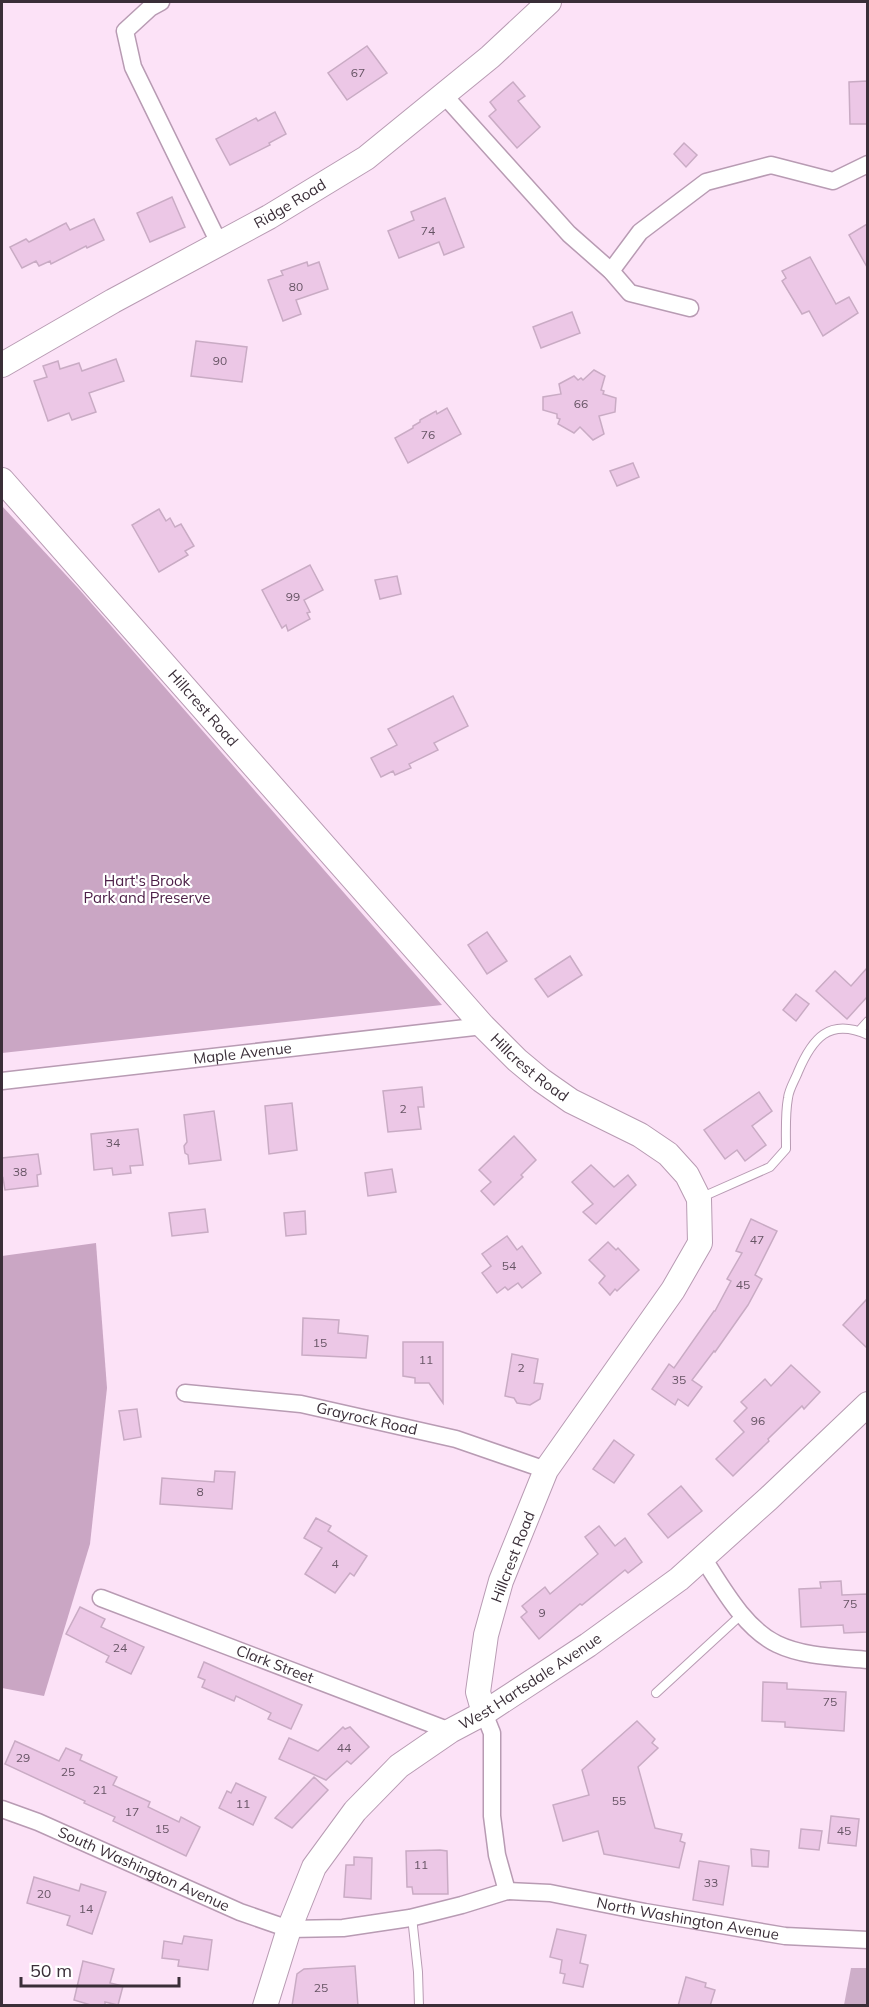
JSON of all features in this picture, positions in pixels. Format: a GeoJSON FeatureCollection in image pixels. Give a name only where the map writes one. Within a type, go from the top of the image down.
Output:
{"type":"FeatureCollection","features":[{"type":"Feature","properties":{"kind":"street"},"geometry":{"type":"LineString","coordinates":[[160,2],[150,8],[125,32],[133,67],[219,243]]}},
{"type":"Feature","properties":{"kind":"street","name":"Ridge Road"},"geometry":{"type":"LineString","coordinates":[[2,365],[315,190],[366,158],[490,57],[549,2]]}},
{"type":"Feature","properties":{"kind":"street"},"geometry":{"type":"LineString","coordinates":[[443,94],[569,234],[610,271],[630,293],[690,309]]}},
{"type":"Feature","properties":{"kind":"street"},"geometry":{"type":"LineString","coordinates":[[610,271],[640,232],[706,182],[771,165],[833,181],[867,164]]}},
{"type":"Feature","properties":{"kind":"street","name":"Hillcrest Road"},"geometry":{"type":"LineString","coordinates":[[2,480],[483,1026],[517,1060],[571,1101],[640,1135],[668,1154],[687,1175],[699,1199],[700,1243],[679,1281],[546,1470],[501,1581],[486,1635],[478,1692],[484,1713]]}},
{"type":"Feature","properties":{"kind":"street","name":"Maple Avenue"},"geometry":{"type":"LineString","coordinates":[[2,1081],[483,1026]]}},
{"type":"Feature","properties":{"kind":"street","name":"Grayrock Road"},"geometry":{"type":"LineString","coordinates":[[185,1392],[301,1404],[456,1439],[546,1470]]}},
{"type":"Feature","properties":{"kind":"street","name":"West Hartsdale Avenue"},"geometry":{"type":"LineString","coordinates":[[264,2006],[289,1929],[314,1867],[355,1811],[399,1766],[450,1731],[484,1713],[588,1645],[679,1579],[768,1499],[867,1404]]}},
{"type":"Feature","properties":{"kind":"street"},"geometry":{"type":"LineString","coordinates":[[703,1558],[735,1607],[758,1630],[777,1644],[801,1652],[867,1660]]}},
{"type":"Feature","properties":{"kind":"street","name":"Clark Street"},"geometry":{"type":"LineString","coordinates":[[101,1598],[450,1731]]}},
{"type":"Feature","properties":{"kind":"street"},"geometry":{"type":"LineString","coordinates":[[484,1713],[492,1733],[493,1826],[497,1855],[507,1891]]}},
{"type":"Feature","properties":{"kind":"street","name":"South Washington Avenue"},"geometry":{"type":"LineString","coordinates":[[2,1809],[38,1822],[240,1912],[289,1929]]}},
{"type":"Feature","properties":{"kind":"street","name":"North Washington Avenue"},"geometry":{"type":"LineString","coordinates":[[289,1929],[343,1928],[412,1917],[507,1891],[550,1893],[785,1936],[867,1940]]}},
{"type":"Feature","properties":{"kind":"lane"},"geometry":{"type":"LineString","coordinates":[[699,1199],[770,1167],[786,1149],[788,1096],[804,1059],[816,1039],[834,1028],[863,1033],[867,1021]]}},
{"type":"Feature","properties":{"kind":"lane"},"geometry":{"type":"LineString","coordinates":[[656,1693],[742,1614]]}},
{"type":"Feature","properties":{"kind":"lane"},"geometry":{"type":"LineString","coordinates":[[412,1917],[419,2006]]}},
{"type":"Feature","properties":{"kind":"shaded area"},"geometry":{"type":"Polygon","coordinates":[[[851,1968],[867,1968],[867,2005],[844,2005],[851,1968]]]}},
{"type":"Feature","properties":{"kind":"green space","name":"Hart's Brook Park and Preserve"},"geometry":{"type":"Polygon","coordinates":[[[2,506],[78,588],[442,1005],[2,1053],[2,506]]]}},
{"type":"Feature","properties":{"kind":"green space"},"geometry":{"type":"Polygon","coordinates":[[[96,1243],[107,1388],[90,1544],[44,1696],[2,1688],[2,1256],[96,1243]]]}},
{"type":"Feature","properties":{"kind":"building"},"geometry":{"type":"Polygon","coordinates":[[[367,46],[387,73],[347,100],[328,73],[367,46]]]}},
{"type":"Feature","properties":{"kind":"building"},"geometry":{"type":"Polygon","coordinates":[[[867,81],[867,124],[850,124],[849,82],[867,81]]]}},
{"type":"Feature","properties":{"kind":"building"},"geometry":{"type":"Polygon","coordinates":[[[513,82],[525,96],[518,101],[540,127],[517,148],[489,116],[496,110],[490,102],[513,82]]]}},
{"type":"Feature","properties":{"kind":"building"},"geometry":{"type":"Polygon","coordinates":[[[275,112],[286,134],[269,143],[270,145],[230,165],[216,139],[256,118],[258,121],[275,112]]]}},
{"type":"Feature","properties":{"kind":"building"},"geometry":{"type":"Polygon","coordinates":[[[684,143],[697,155],[686,167],[674,154],[684,143]]]}},
{"type":"Feature","properties":{"kind":"building"},"geometry":{"type":"Polygon","coordinates":[[[172,197],[185,227],[150,242],[137,213],[172,197]]]}},
{"type":"Feature","properties":{"kind":"building"},"geometry":{"type":"Polygon","coordinates":[[[445,198],[464,247],[444,255],[439,242],[399,258],[388,231],[414,220],[411,212],[445,198]]]}},
{"type":"Feature","properties":{"kind":"building"},"geometry":{"type":"Polygon","coordinates":[[[94,219],[104,240],[87,248],[86,246],[51,264],[50,261],[39,266],[36,261],[22,268],[10,247],[26,239],[29,242],[66,223],[70,230],[94,219]]]}},
{"type":"Feature","properties":{"kind":"building"},"geometry":{"type":"Polygon","coordinates":[[[867,224],[867,267],[849,235],[867,224]]]}},
{"type":"Feature","properties":{"kind":"building"},"geometry":{"type":"Polygon","coordinates":[[[810,257],[836,304],[849,297],[858,313],[823,336],[809,311],[802,314],[782,281],[786,278],[782,271],[810,257]]]}},
{"type":"Feature","properties":{"kind":"building"},"geometry":{"type":"Polygon","coordinates":[[[307,262],[308,266],[319,262],[328,289],[296,300],[301,314],[283,321],[268,280],[283,275],[281,271],[307,262]]]}},
{"type":"Feature","properties":{"kind":"building"},"geometry":{"type":"Polygon","coordinates":[[[572,312],[580,333],[541,348],[533,327],[572,312]]]}},
{"type":"Feature","properties":{"kind":"building"},"geometry":{"type":"Polygon","coordinates":[[[196,341],[247,347],[242,382],[191,376],[196,341]]]}},
{"type":"Feature","properties":{"kind":"building"},"geometry":{"type":"Polygon","coordinates":[[[116,359],[124,381],[89,393],[96,412],[72,420],[69,413],[48,421],[34,381],[47,377],[43,366],[58,361],[60,369],[79,363],[82,371],[116,359]]]}},
{"type":"Feature","properties":{"kind":"building"},"geometry":{"type":"Polygon","coordinates":[[[594,370],[605,376],[601,390],[604,391],[603,394],[616,398],[615,412],[599,416],[604,434],[593,440],[580,427],[574,433],[558,424],[560,419],[557,418],[557,414],[543,410],[543,397],[561,394],[559,384],[574,376],[578,380],[581,378],[583,380],[594,370]]]}},
{"type":"Feature","properties":{"kind":"building"},"geometry":{"type":"Polygon","coordinates":[[[447,408],[461,434],[408,463],[395,438],[413,428],[420,420],[447,408]]]}},
{"type":"Feature","properties":{"kind":"building"},"geometry":{"type":"Polygon","coordinates":[[[633,463],[639,477],[617,486],[610,471],[633,463]]]}},
{"type":"Feature","properties":{"kind":"building"},"geometry":{"type":"Polygon","coordinates":[[[159,509],[166,521],[170,518],[175,527],[181,524],[194,546],[185,551],[188,555],[159,572],[132,525],[159,509]]]}},
{"type":"Feature","properties":{"kind":"building"},"geometry":{"type":"Polygon","coordinates":[[[310,565],[323,590],[304,600],[310,612],[307,613],[310,619],[288,631],[286,625],[282,628],[262,590],[310,565]]]}},
{"type":"Feature","properties":{"kind":"building"},"geometry":{"type":"Polygon","coordinates":[[[397,576],[401,594],[380,599],[375,580],[397,576]]]}},
{"type":"Feature","properties":{"kind":"building"},"geometry":{"type":"Polygon","coordinates":[[[453,696],[468,726],[434,743],[438,750],[409,764],[411,768],[395,775],[393,771],[381,777],[371,758],[397,745],[388,729],[453,696]]]}},
{"type":"Feature","properties":{"kind":"building"},"geometry":{"type":"Polygon","coordinates":[[[487,932],[507,961],[487,974],[468,945],[487,932]]]}},
{"type":"Feature","properties":{"kind":"building"},"geometry":{"type":"Polygon","coordinates":[[[570,956],[582,975],[548,997],[535,979],[570,956]]]}},
{"type":"Feature","properties":{"kind":"building"},"geometry":{"type":"Polygon","coordinates":[[[867,968],[867,997],[847,1019],[816,991],[835,971],[851,986],[867,968]]]}},
{"type":"Feature","properties":{"kind":"building"},"geometry":{"type":"Polygon","coordinates":[[[796,994],[809,1004],[796,1021],[783,1010],[796,994]]]}},
{"type":"Feature","properties":{"kind":"building"},"geometry":{"type":"Polygon","coordinates":[[[422,1087],[424,1107],[418,1107],[421,1129],[388,1132],[383,1091],[422,1087]]]}},
{"type":"Feature","properties":{"kind":"building"},"geometry":{"type":"Polygon","coordinates":[[[759,1092],[772,1111],[752,1126],[766,1145],[745,1161],[737,1150],[725,1159],[704,1130],[759,1092]]]}},
{"type":"Feature","properties":{"kind":"building"},"geometry":{"type":"Polygon","coordinates":[[[292,1103],[297,1150],[269,1154],[265,1106],[292,1103]]]}},
{"type":"Feature","properties":{"kind":"building"},"geometry":{"type":"Polygon","coordinates":[[[214,1111],[221,1160],[189,1164],[184,1146],[187,1142],[184,1115],[214,1111]]]}},
{"type":"Feature","properties":{"kind":"building"},"geometry":{"type":"Polygon","coordinates":[[[138,1129],[143,1165],[130,1166],[131,1173],[113,1175],[112,1168],[94,1170],[91,1134],[138,1129]]]}},
{"type":"Feature","properties":{"kind":"building"},"geometry":{"type":"Polygon","coordinates":[[[514,1136],[536,1160],[521,1175],[523,1177],[494,1205],[481,1191],[491,1182],[479,1170],[514,1136]]]}},
{"type":"Feature","properties":{"kind":"building"},"geometry":{"type":"Polygon","coordinates":[[[38,1154],[41,1174],[37,1175],[38,1186],[5,1190],[2,1179],[2,1158],[38,1154]]]}},
{"type":"Feature","properties":{"kind":"building"},"geometry":{"type":"Polygon","coordinates":[[[591,1165],[614,1187],[628,1175],[636,1185],[596,1224],[583,1212],[593,1204],[572,1182],[591,1165]]]}},
{"type":"Feature","properties":{"kind":"building"},"geometry":{"type":"Polygon","coordinates":[[[392,1169],[396,1192],[368,1196],[365,1173],[392,1169]]]}},
{"type":"Feature","properties":{"kind":"building"},"geometry":{"type":"Polygon","coordinates":[[[205,1209],[208,1232],[172,1236],[169,1213],[205,1209]]]}},
{"type":"Feature","properties":{"kind":"building"},"geometry":{"type":"Polygon","coordinates":[[[305,1211],[306,1234],[286,1236],[284,1213],[305,1211]]]}},
{"type":"Feature","properties":{"kind":"building"},"geometry":{"type":"Polygon","coordinates":[[[751,1219],[777,1231],[755,1275],[762,1279],[748,1305],[692,1380],[702,1387],[688,1406],[678,1399],[675,1405],[652,1389],[669,1364],[674,1368],[715,1311],[731,1281],[727,1279],[742,1253],[736,1251],[751,1219]]]}},
{"type":"Feature","properties":{"kind":"building"},"geometry":{"type":"Polygon","coordinates":[[[507,1236],[517,1250],[522,1246],[541,1273],[522,1288],[518,1283],[508,1290],[505,1287],[497,1293],[482,1273],[491,1266],[482,1254],[507,1236]]]}},
{"type":"Feature","properties":{"kind":"building"},"geometry":{"type":"Polygon","coordinates":[[[608,1242],[616,1250],[618,1248],[639,1270],[610,1295],[599,1283],[605,1276],[589,1260],[608,1242]]]}},
{"type":"Feature","properties":{"kind":"building"},"geometry":{"type":"Polygon","coordinates":[[[867,1299],[867,1348],[843,1325],[867,1299]]]}},
{"type":"Feature","properties":{"kind":"building"},"geometry":{"type":"Polygon","coordinates":[[[303,1318],[339,1320],[338,1333],[368,1336],[366,1358],[302,1355],[303,1318]]]}},
{"type":"Feature","properties":{"kind":"building"},"geometry":{"type":"Polygon","coordinates":[[[403,1342],[443,1342],[443,1403],[429,1383],[415,1383],[415,1378],[403,1376],[403,1342]]]}},
{"type":"Feature","properties":{"kind":"building"},"geometry":{"type":"Polygon","coordinates":[[[512,1354],[538,1359],[534,1383],[543,1384],[540,1399],[530,1405],[517,1403],[514,1398],[505,1396],[512,1354]]]}},
{"type":"Feature","properties":{"kind":"building"},"geometry":{"type":"Polygon","coordinates":[[[791,1365],[820,1392],[804,1409],[802,1406],[733,1476],[716,1459],[744,1432],[734,1421],[747,1408],[741,1402],[765,1379],[771,1386],[791,1365]]]}},
{"type":"Feature","properties":{"kind":"building"},"geometry":{"type":"Polygon","coordinates":[[[137,1409],[141,1437],[124,1440],[119,1411],[137,1409]]]}},
{"type":"Feature","properties":{"kind":"building"},"geometry":{"type":"Polygon","coordinates":[[[614,1440],[634,1455],[614,1483],[593,1469],[614,1440]]]}},
{"type":"Feature","properties":{"kind":"building"},"geometry":{"type":"Polygon","coordinates":[[[215,1471],[235,1472],[232,1509],[160,1504],[162,1478],[214,1482],[215,1471]]]}},
{"type":"Feature","properties":{"kind":"building"},"geometry":{"type":"Polygon","coordinates":[[[681,1486],[702,1511],[668,1538],[648,1514],[681,1486]]]}},
{"type":"Feature","properties":{"kind":"building"},"geometry":{"type":"Polygon","coordinates":[[[316,1518],[331,1526],[328,1531],[367,1556],[354,1576],[350,1573],[335,1593],[305,1574],[322,1548],[304,1538],[316,1518]]]}},
{"type":"Feature","properties":{"kind":"building"},"geometry":{"type":"Polygon","coordinates":[[[599,1526],[615,1546],[625,1538],[642,1562],[628,1573],[625,1570],[539,1639],[521,1617],[527,1612],[522,1606],[545,1587],[550,1594],[598,1554],[585,1537],[599,1526]]]}},
{"type":"Feature","properties":{"kind":"building"},"geometry":{"type":"Polygon","coordinates":[[[841,1581],[842,1595],[867,1594],[867,1632],[844,1633],[843,1625],[801,1627],[799,1589],[821,1588],[820,1582],[841,1581]]]}},
{"type":"Feature","properties":{"kind":"building"},"geometry":{"type":"Polygon","coordinates":[[[80,1607],[105,1619],[101,1627],[144,1647],[131,1674],[106,1662],[109,1656],[66,1634],[80,1607]]]}},
{"type":"Feature","properties":{"kind":"building"},"geometry":{"type":"Polygon","coordinates":[[[204,1662],[302,1705],[291,1729],[268,1719],[271,1713],[236,1696],[234,1701],[202,1687],[205,1680],[198,1677],[204,1662]]]}},
{"type":"Feature","properties":{"kind":"building"},"geometry":{"type":"Polygon","coordinates":[[[763,1682],[787,1683],[787,1689],[846,1692],[844,1731],[785,1727],[785,1722],[762,1721],[763,1682]]]}},
{"type":"Feature","properties":{"kind":"building"},"geometry":{"type":"Polygon","coordinates":[[[637,1721],[655,1739],[652,1743],[658,1748],[638,1767],[655,1828],[682,1834],[680,1841],[685,1843],[679,1868],[604,1854],[598,1831],[563,1841],[553,1805],[589,1795],[582,1770],[637,1721]]]}},
{"type":"Feature","properties":{"kind":"building"},"geometry":{"type":"Polygon","coordinates":[[[343,1727],[345,1729],[350,1727],[369,1747],[351,1764],[347,1761],[326,1780],[279,1759],[289,1738],[318,1751],[343,1727]]]}},
{"type":"Feature","properties":{"kind":"building"},"geometry":{"type":"Polygon","coordinates":[[[15,1741],[59,1761],[66,1748],[82,1755],[80,1760],[117,1777],[113,1785],[150,1802],[148,1807],[179,1822],[181,1817],[200,1827],[186,1856],[113,1821],[115,1817],[84,1803],[85,1801],[5,1764],[15,1741]]]}},
{"type":"Feature","properties":{"kind":"building"},"geometry":{"type":"Polygon","coordinates":[[[314,1777],[328,1790],[292,1828],[275,1818],[314,1777]]]}},
{"type":"Feature","properties":{"kind":"building"},"geometry":{"type":"Polygon","coordinates":[[[236,1783],[266,1797],[253,1825],[219,1808],[227,1791],[231,1793],[236,1783]]]}},
{"type":"Feature","properties":{"kind":"building"},"geometry":{"type":"Polygon","coordinates":[[[831,1816],[859,1819],[856,1846],[828,1843],[831,1816]]]}},
{"type":"Feature","properties":{"kind":"building"},"geometry":{"type":"Polygon","coordinates":[[[801,1829],[822,1831],[819,1850],[799,1848],[801,1829]]]}},
{"type":"Feature","properties":{"kind":"building"},"geometry":{"type":"Polygon","coordinates":[[[751,1849],[769,1851],[768,1867],[752,1866],[751,1849]]]}},
{"type":"Feature","properties":{"kind":"building"},"geometry":{"type":"Polygon","coordinates":[[[406,1851],[447,1851],[448,1894],[413,1894],[412,1887],[407,1887],[406,1851]]]}},
{"type":"Feature","properties":{"kind":"building"},"geometry":{"type":"Polygon","coordinates":[[[354,1857],[372,1858],[371,1899],[344,1897],[346,1865],[354,1865],[354,1857]]]}},
{"type":"Feature","properties":{"kind":"building"},"geometry":{"type":"Polygon","coordinates":[[[699,1861],[729,1866],[723,1905],[693,1900],[699,1861]]]}},
{"type":"Feature","properties":{"kind":"building"},"geometry":{"type":"Polygon","coordinates":[[[34,1877],[79,1891],[81,1884],[106,1892],[92,1934],[67,1925],[70,1916],[27,1903],[34,1877]]]}},
{"type":"Feature","properties":{"kind":"building"},"geometry":{"type":"Polygon","coordinates":[[[557,1929],[586,1935],[580,1963],[588,1965],[583,1987],[563,1983],[565,1974],[560,1973],[562,1960],[550,1957],[557,1929]]]}},
{"type":"Feature","properties":{"kind":"building"},"geometry":{"type":"Polygon","coordinates":[[[184,1936],[212,1940],[208,1970],[178,1966],[179,1960],[162,1958],[164,1941],[182,1944],[184,1936]]]}},
{"type":"Feature","properties":{"kind":"building"},"geometry":{"type":"Polygon","coordinates":[[[83,1961],[114,1969],[110,1983],[123,1986],[118,2005],[105,2002],[105,2006],[94,2006],[74,2000],[83,1961]]]}},
{"type":"Feature","properties":{"kind":"building"},"geometry":{"type":"Polygon","coordinates":[[[355,1966],[358,2006],[292,2006],[297,1974],[304,1969],[355,1966]]]}},
{"type":"Feature","properties":{"kind":"building"},"geometry":{"type":"Polygon","coordinates":[[[686,1977],[706,1983],[705,1987],[715,1990],[710,2006],[678,2006],[686,1977]]]}}]}
